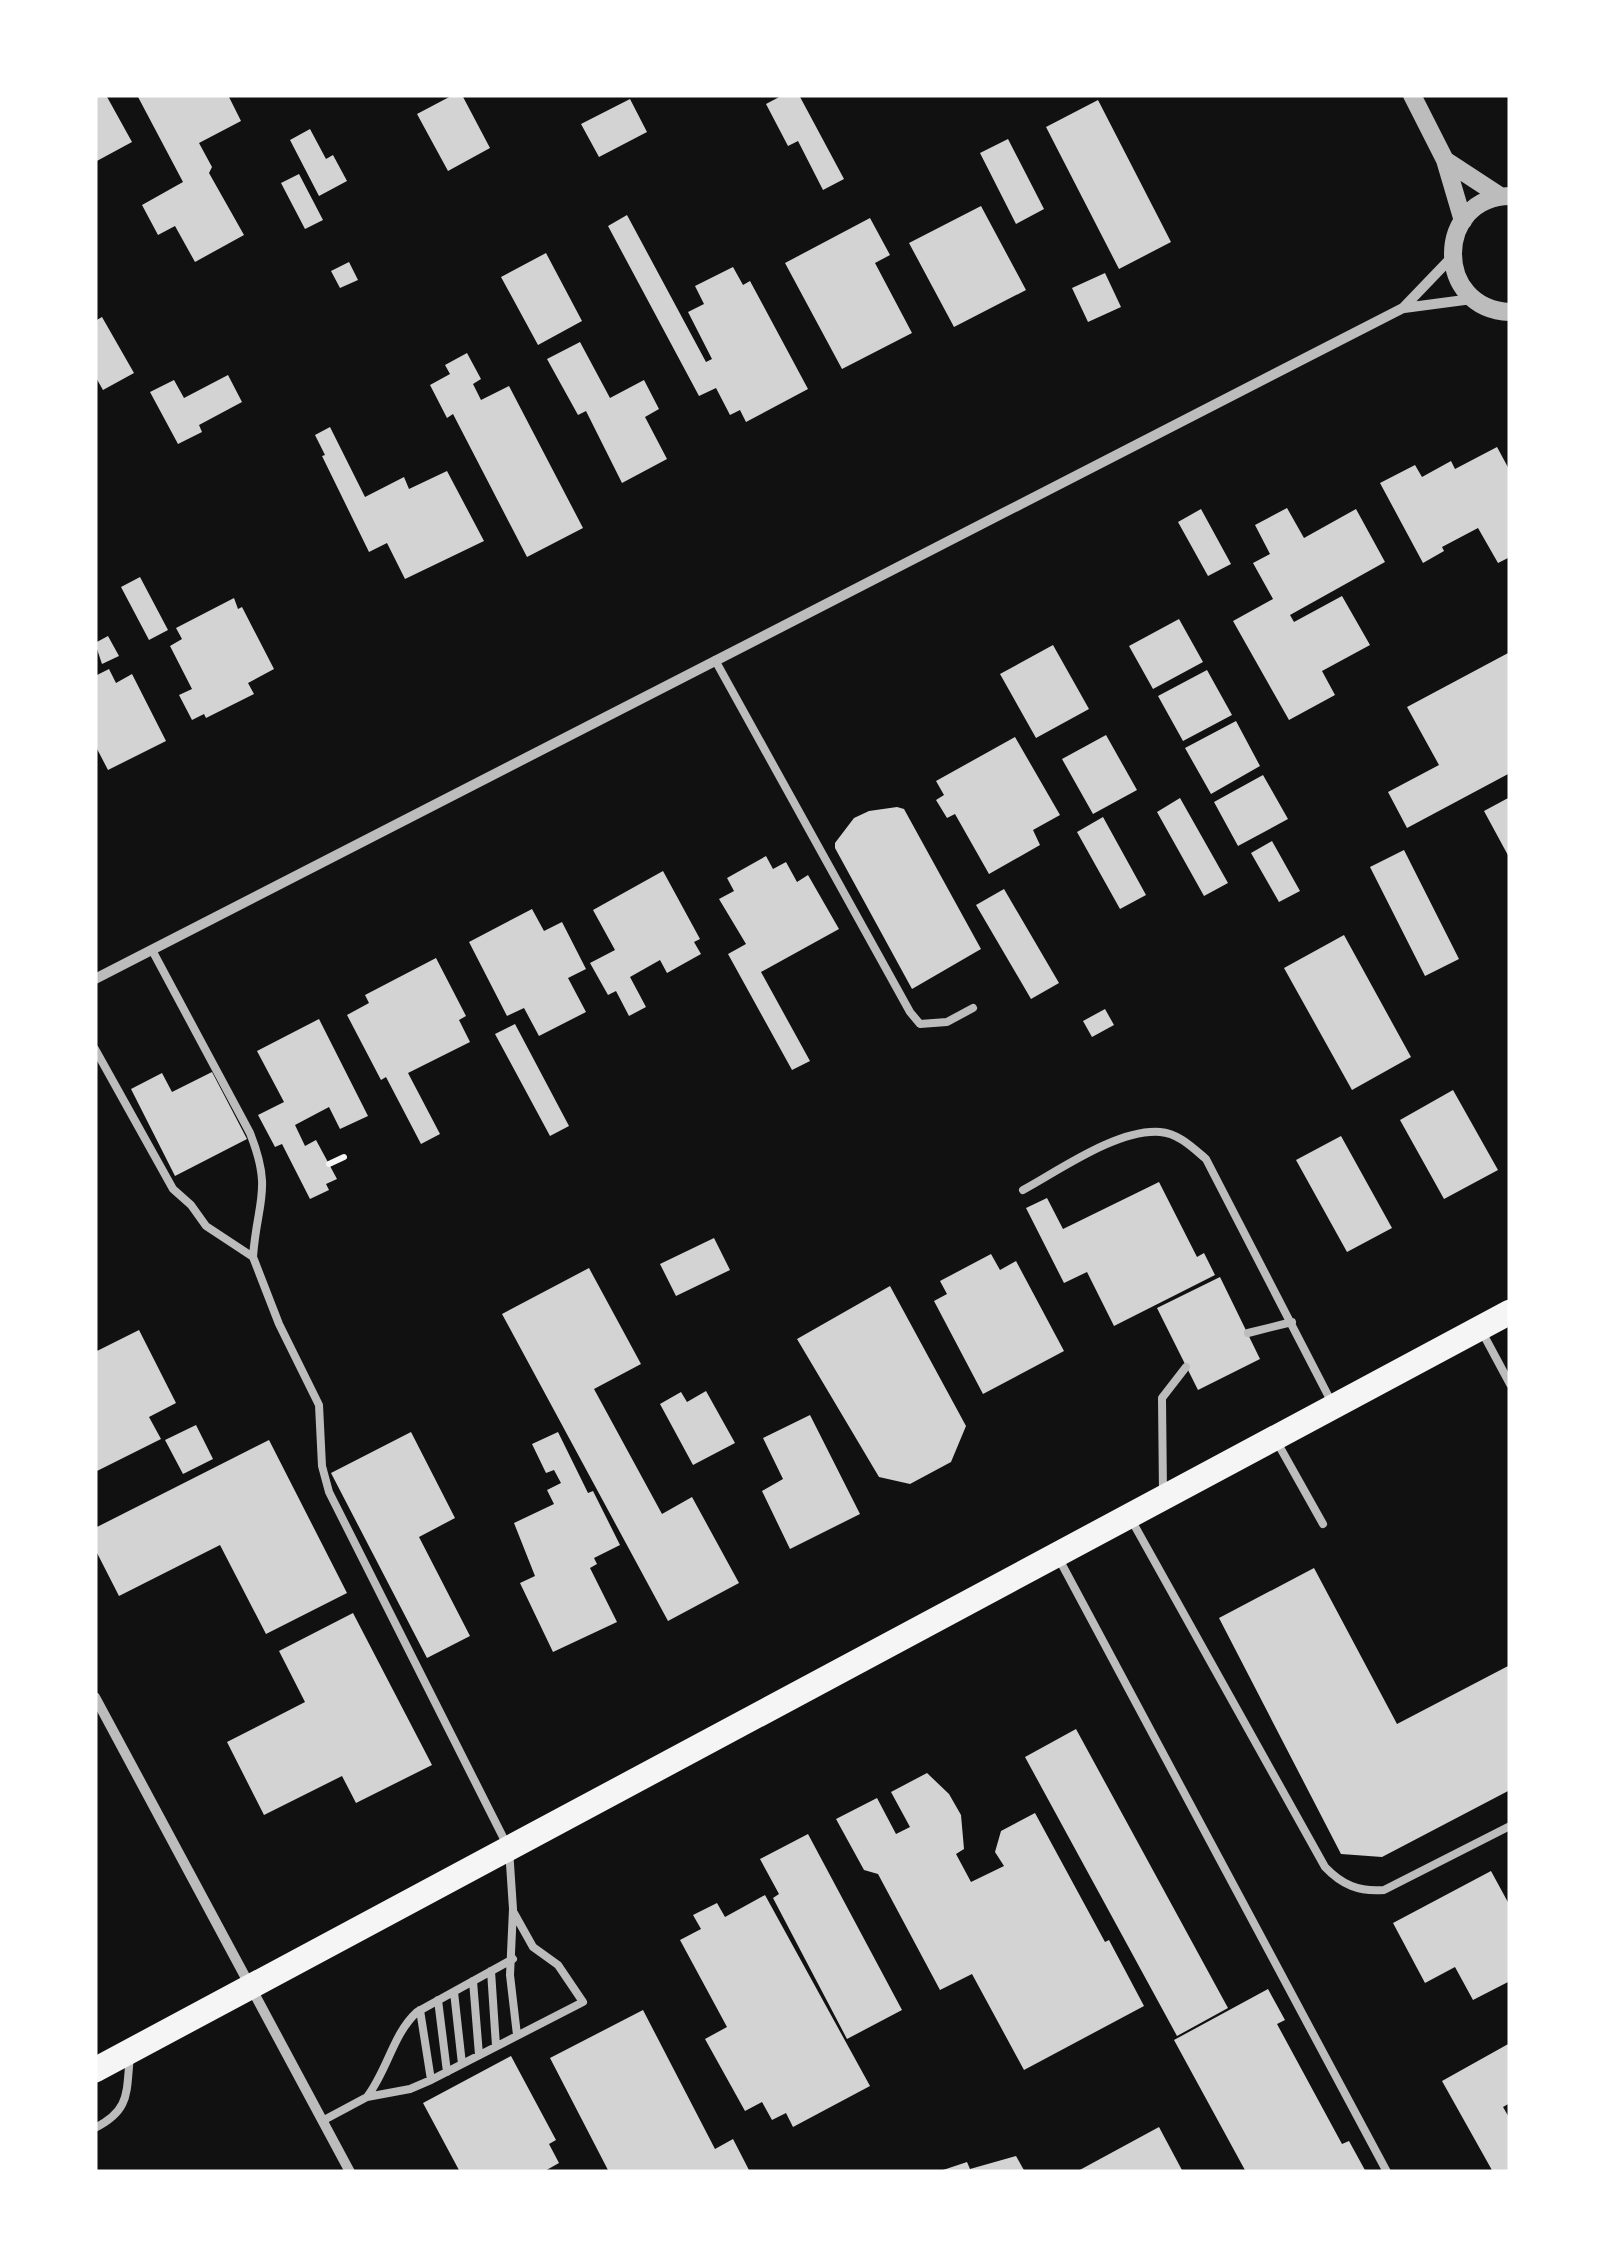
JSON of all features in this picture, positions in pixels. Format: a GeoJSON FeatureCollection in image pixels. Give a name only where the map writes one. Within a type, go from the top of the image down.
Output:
{"type":"FeatureCollection","features":[{"type":"Feature","properties":{"kind":"main road"},"geometry":{"type":"LineString","coordinates":[[95,2070],[1510,1312]]}},
{"type":"Feature","properties":{"kind":"street"},"geometry":{"type":"LineString","coordinates":[[1412,95],[1445,160],[1463,220]]}},
{"type":"Feature","properties":{"kind":"street"},"geometry":{"type":"LineString","coordinates":[[1445,160],[1505,196]]}},
{"type":"Feature","properties":{"kind":"street"},"geometry":{"type":"LineString","coordinates":[[1505,196],[1484,202],[1463,220],[1452,257],[1462,287],[1473,299],[1488,308],[1510,312]]}},
{"type":"Feature","properties":{"kind":"street"},"geometry":{"type":"LineString","coordinates":[[95,979],[1404,308],[1452,257]]}},
{"type":"Feature","properties":{"kind":"street"},"geometry":{"type":"LineString","coordinates":[[1404,308],[1473,299]]}},
{"type":"Feature","properties":{"kind":"street"},"geometry":{"type":"LineString","coordinates":[[95,1697],[350,2172]]}},
{"type":"Feature","properties":{"kind":"lane"},"geometry":{"type":"LineString","coordinates":[[716,660],[910,1012],[920,1024],[937,1024],[973,1008]]}},
{"type":"Feature","properties":{"kind":"lane"},"geometry":{"type":"LineString","coordinates":[[152,950],[260,1159],[263,1201],[253,1256],[279,1324],[318,1405],[322,1466],[329,1492],[509,1849],[513,1959],[510,1975],[516,2035]]}},
{"type":"Feature","properties":{"kind":"lane"},"geometry":{"type":"LineString","coordinates":[[95,1049],[173,1189],[206,1226],[253,1256]]}},
{"type":"Feature","properties":{"kind":"lane"},"geometry":{"type":"LineString","coordinates":[[1023,1190],[1129,1137],[1163,1132],[1188,1143],[1206,1159],[1334,1407]]}},
{"type":"Feature","properties":{"kind":"lane"},"geometry":{"type":"LineString","coordinates":[[1248,1334],[1292,1322]]}},
{"type":"Feature","properties":{"kind":"lane"},"geometry":{"type":"LineString","coordinates":[[1480,1328],[1510,1384]]}},
{"type":"Feature","properties":{"kind":"lane"},"geometry":{"type":"LineString","coordinates":[[1163,1499],[1162,1398],[1186,1367]]}},
{"type":"Feature","properties":{"kind":"lane"},"geometry":{"type":"LineString","coordinates":[[1275,1438],[1323,1524]]}},
{"type":"Feature","properties":{"kind":"lane"},"geometry":{"type":"LineString","coordinates":[[1130,1517],[1325,1868],[1337,1880],[1368,1892],[1384,1890],[1510,1826]]}},
{"type":"Feature","properties":{"kind":"lane"},"geometry":{"type":"LineString","coordinates":[[1058,1556],[1387,2172]]}},
{"type":"Feature","properties":{"kind":"lane"},"geometry":{"type":"LineString","coordinates":[[324,2120],[367,2096],[410,2089],[431,2080],[583,2002],[558,1965],[533,1947],[520,1930],[512,1909]]}},
{"type":"Feature","properties":{"kind":"lane"},"geometry":{"type":"LineString","coordinates":[[367,2096],[390,2061],[399,2032],[420,2010],[513,1959]]}},
{"type":"Feature","properties":{"kind":"lane"},"geometry":{"type":"LineString","coordinates":[[492,1971],[496,2046]]}},
{"type":"Feature","properties":{"kind":"lane"},"geometry":{"type":"LineString","coordinates":[[473,1981],[479,2055]]}},
{"type":"Feature","properties":{"kind":"lane"},"geometry":{"type":"LineString","coordinates":[[454,1992],[462,2064]]}},
{"type":"Feature","properties":{"kind":"lane"},"geometry":{"type":"LineString","coordinates":[[438,2000],[447,2072]]}},
{"type":"Feature","properties":{"kind":"lane"},"geometry":{"type":"LineString","coordinates":[[420,2010],[431,2080]]}},
{"type":"Feature","properties":{"kind":"lane"},"geometry":{"type":"LineString","coordinates":[[95,2128],[120,2112],[126,2102],[130,2052]]}},
{"type":"Feature","properties":{"kind":"path"},"geometry":{"type":"LineString","coordinates":[[329,1164],[344,1156]]}},
{"type":"Feature","properties":{"kind":"building"},"geometry":{"type":"Polygon","coordinates":[[[97,95],[106,95],[132,142],[95,162],[97,95]]]}},
{"type":"Feature","properties":{"kind":"building"},"geometry":{"type":"Polygon","coordinates":[[[137,95],[228,95],[241,121],[199,143],[212,167],[209,173],[244,235],[195,262],[175,226],[158,235],[142,205],[183,182],[137,95]]]}},
{"type":"Feature","properties":{"kind":"building"},"geometry":{"type":"Polygon","coordinates":[[[453,95],[462,95],[490,148],[448,171],[417,114],[453,95]]]}},
{"type":"Feature","properties":{"kind":"building"},"geometry":{"type":"Polygon","coordinates":[[[783,95],[799,95],[844,179],[823,190],[798,141],[788,146],[766,104],[783,95]]]}},
{"type":"Feature","properties":{"kind":"building"},"geometry":{"type":"Polygon","coordinates":[[[630,99],[647,132],[599,157],[581,124],[630,99]]]}},
{"type":"Feature","properties":{"kind":"building"},"geometry":{"type":"Polygon","coordinates":[[[1098,100],[1171,242],[1119,269],[1046,127],[1098,100]]]}},
{"type":"Feature","properties":{"kind":"building"},"geometry":{"type":"Polygon","coordinates":[[[310,129],[326,159],[333,155],[347,181],[319,196],[290,140],[310,129]]]}},
{"type":"Feature","properties":{"kind":"building"},"geometry":{"type":"Polygon","coordinates":[[[1008,139],[1044,209],[1016,224],[980,153],[1008,139]]]}},
{"type":"Feature","properties":{"kind":"building"},"geometry":{"type":"Polygon","coordinates":[[[299,174],[323,220],[305,229],[281,183],[299,174]]]}},
{"type":"Feature","properties":{"kind":"building"},"geometry":{"type":"Polygon","coordinates":[[[981,206],[1026,290],[954,327],[909,243],[981,206]]]}},
{"type":"Feature","properties":{"kind":"building"},"geometry":{"type":"Polygon","coordinates":[[[627,215],[706,362],[712,359],[688,312],[704,304],[695,286],[733,267],[743,285],[750,281],[808,389],[746,422],[740,410],[730,415],[716,388],[699,396],[608,226],[627,215]]]}},
{"type":"Feature","properties":{"kind":"building"},"geometry":{"type":"Polygon","coordinates":[[[870,218],[890,255],[875,263],[912,333],[842,369],[785,263],[870,218]]]}},
{"type":"Feature","properties":{"kind":"building"},"geometry":{"type":"Polygon","coordinates":[[[546,253],[582,321],[538,345],[501,277],[546,253]]]}},
{"type":"Feature","properties":{"kind":"building"},"geometry":{"type":"Polygon","coordinates":[[[349,262],[358,280],[340,288],[331,271],[349,262]]]}},
{"type":"Feature","properties":{"kind":"building"},"geometry":{"type":"Polygon","coordinates":[[[1105,273],[1121,307],[1088,322],[1072,288],[1105,273]]]}},
{"type":"Feature","properties":{"kind":"building"},"geometry":{"type":"Polygon","coordinates":[[[102,317],[134,373],[103,390],[95,376],[95,321],[102,317]]]}},
{"type":"Feature","properties":{"kind":"building"},"geometry":{"type":"Polygon","coordinates":[[[580,342],[610,398],[644,380],[659,409],[645,417],[667,459],[622,483],[586,411],[578,415],[547,359],[580,342]]]}},
{"type":"Feature","properties":{"kind":"building"},"geometry":{"type":"Polygon","coordinates":[[[467,353],[481,379],[473,384],[481,400],[509,386],[583,528],[527,557],[453,414],[447,418],[430,385],[450,374],[445,365],[467,353]]]}},
{"type":"Feature","properties":{"kind":"building"},"geometry":{"type":"Polygon","coordinates":[[[228,375],[242,402],[199,425],[202,432],[178,444],[150,392],[174,380],[184,398],[228,375]]]}},
{"type":"Feature","properties":{"kind":"building"},"geometry":{"type":"Polygon","coordinates":[[[330,427],[365,497],[404,477],[409,489],[447,471],[484,541],[405,579],[387,543],[369,552],[315,435],[330,427]]]}},
{"type":"Feature","properties":{"kind":"building"},"geometry":{"type":"Polygon","coordinates":[[[1497,447],[1510,471],[1510,557],[1498,563],[1478,528],[1442,547],[1444,551],[1423,563],[1380,483],[1415,465],[1422,477],[1451,461],[1455,469],[1497,447]]]}},
{"type":"Feature","properties":{"kind":"building"},"geometry":{"type":"Polygon","coordinates":[[[1287,508],[1304,538],[1356,509],[1385,562],[1290,615],[1294,622],[1342,596],[1370,645],[1322,671],[1335,695],[1289,720],[1233,621],[1273,599],[1253,563],[1270,554],[1255,525],[1287,508]]]}},
{"type":"Feature","properties":{"kind":"building"},"geometry":{"type":"Polygon","coordinates":[[[1201,509],[1231,564],[1208,576],[1178,522],[1201,509]]]}},
{"type":"Feature","properties":{"kind":"building"},"geometry":{"type":"Polygon","coordinates":[[[140,577],[168,630],[149,640],[121,587],[140,577]]]}},
{"type":"Feature","properties":{"kind":"building"},"geometry":{"type":"Polygon","coordinates":[[[234,598],[274,669],[248,683],[254,694],[206,718],[204,714],[192,720],[179,695],[192,689],[170,646],[182,639],[176,628],[234,598]]]}},
{"type":"Feature","properties":{"kind":"building"},"geometry":{"type":"Polygon","coordinates":[[[1179,619],[1203,662],[1153,689],[1129,646],[1179,619]]]}},
{"type":"Feature","properties":{"kind":"building"},"geometry":{"type":"Polygon","coordinates":[[[108,636],[119,656],[102,664],[95,643],[108,636]]]}},
{"type":"Feature","properties":{"kind":"building"},"geometry":{"type":"Polygon","coordinates":[[[1053,645],[1089,709],[1036,738],[1000,674],[1053,645]]]}},
{"type":"Feature","properties":{"kind":"building"},"geometry":{"type":"Polygon","coordinates":[[[1510,652],[1510,773],[1407,828],[1388,792],[1439,765],[1407,707],[1510,652]]]}},
{"type":"Feature","properties":{"kind":"building"},"geometry":{"type":"Polygon","coordinates":[[[109,669],[116,683],[132,674],[166,741],[108,770],[95,745],[95,676],[109,669]]]}},
{"type":"Feature","properties":{"kind":"building"},"geometry":{"type":"Polygon","coordinates":[[[1207,670],[1232,715],[1183,741],[1158,696],[1207,670]]]}},
{"type":"Feature","properties":{"kind":"building"},"geometry":{"type":"Polygon","coordinates":[[[1236,721],[1260,766],[1211,794],[1185,748],[1236,721]]]}},
{"type":"Feature","properties":{"kind":"building"},"geometry":{"type":"Polygon","coordinates":[[[1106,735],[1137,790],[1093,814],[1062,759],[1106,735]]]}},
{"type":"Feature","properties":{"kind":"building"},"geometry":{"type":"Polygon","coordinates":[[[1015,737],[1060,815],[1033,830],[1040,845],[989,874],[955,814],[947,818],[936,800],[944,795],[936,781],[1015,737]]]}},
{"type":"Feature","properties":{"kind":"building"},"geometry":{"type":"Polygon","coordinates":[[[1263,775],[1288,819],[1238,846],[1214,802],[1263,775]]]}},
{"type":"Feature","properties":{"kind":"building"},"geometry":{"type":"Polygon","coordinates":[[[1510,797],[1510,859],[1484,811],[1510,797]]]}},
{"type":"Feature","properties":{"kind":"building"},"geometry":{"type":"Polygon","coordinates":[[[1180,798],[1228,883],[1204,896],[1157,812],[1180,798]]]}},
{"type":"Feature","properties":{"kind":"building"},"geometry":{"type":"Polygon","coordinates":[[[904,809],[981,949],[912,989],[835,848],[854,818],[869,811],[904,809]]]}},
{"type":"Feature","properties":{"kind":"building"},"geometry":{"type":"Polygon","coordinates":[[[1103,817],[1146,895],[1120,909],[1077,832],[1103,817]]]}},
{"type":"Feature","properties":{"kind":"building"},"geometry":{"type":"Polygon","coordinates":[[[1272,841],[1300,891],[1279,902],[1251,853],[1272,841]]]}},
{"type":"Feature","properties":{"kind":"building"},"geometry":{"type":"Polygon","coordinates":[[[1404,850],[1459,959],[1425,976],[1370,867],[1404,850]]]}},
{"type":"Feature","properties":{"kind":"building"},"geometry":{"type":"Polygon","coordinates":[[[766,856],[773,869],[786,862],[797,882],[808,875],[839,929],[761,972],[810,1061],[792,1070],[728,954],[746,944],[719,899],[734,891],[727,878],[766,856]]]}},
{"type":"Feature","properties":{"kind":"building"},"geometry":{"type":"Polygon","coordinates":[[[663,871],[700,939],[694,942],[701,954],[667,973],[660,960],[630,977],[646,1007],[629,1016],[616,991],[608,995],[590,963],[615,950],[593,910],[663,871]]]}},
{"type":"Feature","properties":{"kind":"building"},"geometry":{"type":"Polygon","coordinates":[[[1004,889],[1059,983],[1031,999],[976,905],[1004,889]]]}},
{"type":"Feature","properties":{"kind":"building"},"geometry":{"type":"Polygon","coordinates":[[[532,909],[544,931],[562,922],[586,969],[568,978],[586,1012],[539,1036],[524,1008],[507,1016],[469,942],[532,909]]]}},
{"type":"Feature","properties":{"kind":"building"},"geometry":{"type":"Polygon","coordinates":[[[1344,935],[1411,1057],[1352,1090],[1284,968],[1344,935]]]}},
{"type":"Feature","properties":{"kind":"building"},"geometry":{"type":"Polygon","coordinates":[[[436,958],[466,1016],[459,1020],[470,1042],[408,1073],[440,1134],[421,1144],[347,1015],[369,1003],[365,995],[436,958]]]}},
{"type":"Feature","properties":{"kind":"building"},"geometry":{"type":"Polygon","coordinates":[[[1105,1009],[1114,1025],[1092,1037],[1083,1021],[1105,1009]]]}},
{"type":"Feature","properties":{"kind":"building"},"geometry":{"type":"Polygon","coordinates":[[[319,1019],[368,1116],[340,1129],[329,1107],[295,1125],[305,1146],[316,1140],[337,1179],[326,1184],[329,1190],[310,1199],[282,1144],[275,1147],[258,1115],[284,1102],[257,1051],[319,1019]]]}},
{"type":"Feature","properties":{"kind":"building"},"geometry":{"type":"Polygon","coordinates":[[[515,1024],[569,1126],[550,1136],[495,1034],[515,1024]]]}},
{"type":"Feature","properties":{"kind":"building"},"geometry":{"type":"Polygon","coordinates":[[[212,1072],[247,1139],[175,1176],[131,1089],[162,1073],[172,1092],[212,1072]]]}},
{"type":"Feature","properties":{"kind":"building"},"geometry":{"type":"Polygon","coordinates":[[[1453,1090],[1498,1170],[1444,1199],[1400,1120],[1453,1090]]]}},
{"type":"Feature","properties":{"kind":"building"},"geometry":{"type":"Polygon","coordinates":[[[1341,1136],[1392,1228],[1347,1252],[1296,1160],[1341,1136]]]}},
{"type":"Feature","properties":{"kind":"building"},"geometry":{"type":"Polygon","coordinates":[[[1159,1182],[1197,1257],[1204,1253],[1215,1275],[1114,1326],[1087,1272],[1064,1283],[1026,1208],[1047,1198],[1063,1229],[1159,1182]]]}},
{"type":"Feature","properties":{"kind":"building"},"geometry":{"type":"Polygon","coordinates":[[[714,1238],[730,1270],[676,1296],[660,1264],[714,1238]]]}},
{"type":"Feature","properties":{"kind":"building"},"geometry":{"type":"Polygon","coordinates":[[[991,1254],[1000,1270],[1016,1261],[1064,1351],[983,1394],[934,1301],[947,1294],[940,1281],[991,1254]]]}},
{"type":"Feature","properties":{"kind":"building"},"geometry":{"type":"Polygon","coordinates":[[[589,1268],[641,1364],[594,1389],[662,1514],[692,1497],[739,1583],[668,1621],[502,1314],[589,1268]]]}},
{"type":"Feature","properties":{"kind":"building"},"geometry":{"type":"Polygon","coordinates":[[[1220,1277],[1260,1359],[1198,1390],[1157,1308],[1220,1277]]]}},
{"type":"Feature","properties":{"kind":"building"},"geometry":{"type":"Polygon","coordinates":[[[890,1286],[966,1426],[951,1462],[910,1484],[879,1477],[797,1339],[890,1286]]]}},
{"type":"Feature","properties":{"kind":"building"},"geometry":{"type":"Polygon","coordinates":[[[139,1330],[176,1403],[149,1417],[161,1439],[95,1472],[95,1352],[139,1330]]]}},
{"type":"Feature","properties":{"kind":"building"},"geometry":{"type":"Polygon","coordinates":[[[706,1391],[735,1443],[693,1465],[660,1404],[681,1392],[687,1402],[706,1391]]]}},
{"type":"Feature","properties":{"kind":"building"},"geometry":{"type":"Polygon","coordinates":[[[810,1415],[860,1514],[790,1549],[762,1491],[783,1479],[763,1438],[810,1415]]]}},
{"type":"Feature","properties":{"kind":"building"},"geometry":{"type":"Polygon","coordinates":[[[196,1425],[213,1459],[183,1474],[165,1440],[196,1425]]]}},
{"type":"Feature","properties":{"kind":"building"},"geometry":{"type":"Polygon","coordinates":[[[411,1432],[455,1518],[419,1537],[470,1636],[427,1658],[331,1473],[411,1432]]]}},
{"type":"Feature","properties":{"kind":"building"},"geometry":{"type":"Polygon","coordinates":[[[558,1432],[588,1493],[593,1491],[620,1545],[594,1558],[597,1564],[590,1568],[617,1622],[553,1652],[520,1583],[535,1576],[514,1523],[554,1504],[547,1490],[561,1483],[554,1470],[546,1473],[532,1444],[558,1432]]]}},
{"type":"Feature","properties":{"kind":"building"},"geometry":{"type":"Polygon","coordinates":[[[269,1440],[347,1593],[266,1634],[220,1545],[119,1596],[95,1549],[95,1528],[269,1440]]]}},
{"type":"Feature","properties":{"kind":"building"},"geometry":{"type":"Polygon","coordinates":[[[1314,1568],[1397,1724],[1510,1665],[1510,1790],[1382,1857],[1341,1854],[1219,1618],[1314,1568]]]}},
{"type":"Feature","properties":{"kind":"building"},"geometry":{"type":"Polygon","coordinates":[[[353,1613],[432,1765],[356,1803],[342,1776],[264,1815],[227,1742],[305,1702],[279,1651],[353,1613]]]}},
{"type":"Feature","properties":{"kind":"building"},"geometry":{"type":"Polygon","coordinates":[[[1076,1729],[1228,2008],[1177,2036],[1025,1757],[1076,1729]]]}},
{"type":"Feature","properties":{"kind":"building"},"geometry":{"type":"Polygon","coordinates":[[[927,1773],[949,1794],[961,1815],[964,1849],[956,1854],[971,1882],[1004,1866],[995,1852],[1001,1831],[1035,1813],[1144,2006],[1024,2070],[972,1974],[940,1990],[878,1874],[864,1870],[836,1819],[877,1798],[896,1834],[910,1827],[891,1792],[927,1773]]]}},
{"type":"Feature","properties":{"kind":"building"},"geometry":{"type":"Polygon","coordinates":[[[808,1834],[902,2010],[847,2039],[773,1898],[779,1894],[760,1859],[808,1834]]]}},
{"type":"Feature","properties":{"kind":"building"},"geometry":{"type":"Polygon","coordinates":[[[1491,1871],[1510,1906],[1510,1981],[1473,2000],[1455,1967],[1425,1983],[1393,1923],[1491,1871]]]}},
{"type":"Feature","properties":{"kind":"building"},"geometry":{"type":"Polygon","coordinates":[[[765,1895],[870,2086],[793,2127],[786,2113],[772,2120],[762,2102],[745,2111],[705,2039],[727,2027],[680,1940],[701,1929],[693,1915],[717,1903],[725,1917],[765,1895]]]}},
{"type":"Feature","properties":{"kind":"building"},"geometry":{"type":"Polygon","coordinates":[[[1268,1989],[1285,2020],[1277,2024],[1342,2144],[1349,2141],[1366,2172],[1246,2172],[1174,2040],[1268,1989]]]}},
{"type":"Feature","properties":{"kind":"building"},"geometry":{"type":"Polygon","coordinates":[[[643,2010],[715,2149],[733,2139],[750,2172],[609,2172],[550,2058],[643,2010]]]}},
{"type":"Feature","properties":{"kind":"building"},"geometry":{"type":"Polygon","coordinates":[[[1510,2043],[1510,2103],[1503,2107],[1510,2119],[1510,2172],[1493,2172],[1442,2081],[1510,2043]]]}},
{"type":"Feature","properties":{"kind":"building"},"geometry":{"type":"Polygon","coordinates":[[[511,2056],[556,2140],[549,2144],[559,2163],[543,2172],[460,2172],[423,2103],[511,2056]]]}},
{"type":"Feature","properties":{"kind":"building"},"geometry":{"type":"Polygon","coordinates":[[[1159,2127],[1183,2172],[1076,2172],[1159,2127]]]}},
{"type":"Feature","properties":{"kind":"building"},"geometry":{"type":"Polygon","coordinates":[[[1016,2156],[1025,2172],[937,2172],[967,2162],[970,2169],[1016,2156]]]}}]}
